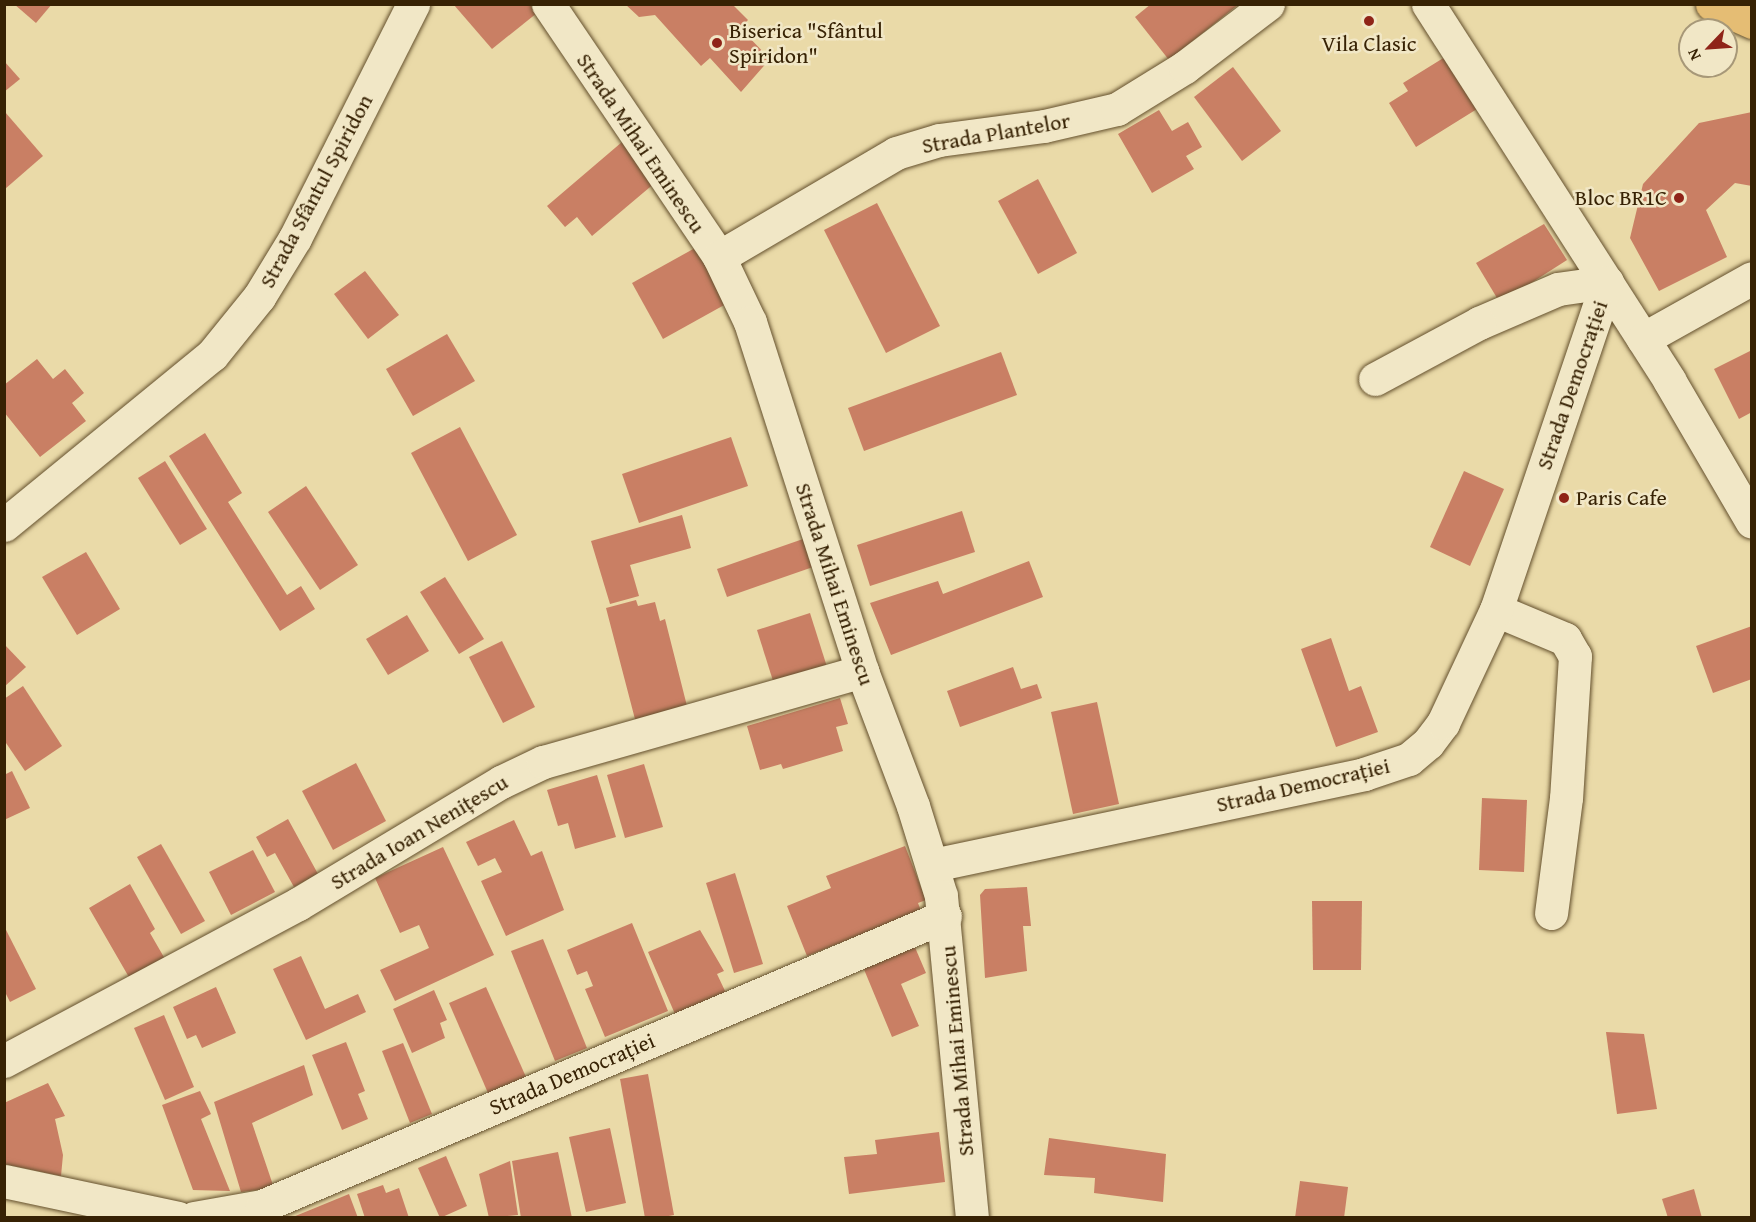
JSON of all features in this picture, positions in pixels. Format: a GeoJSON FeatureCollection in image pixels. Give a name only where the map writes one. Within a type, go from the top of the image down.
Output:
{"type":"FeatureCollection","features":[{"type":"Feature","properties":{"kind":"main road"},"geometry":{"type":"LineString","coordinates":[[1712,4],[1752,22]]}},
{"type":"Feature","properties":{"kind":"street","name":"Strada Sfântul Spiridon"},"geometry":{"type":"LineString","coordinates":[[4,525],[212,355],[259,297],[295,238],[413,4]]}},
{"type":"Feature","properties":{"kind":"street","name":"Strada Mihai Eminescu"},"geometry":{"type":"LineString","coordinates":[[548,4],[719,257],[750,322],[862,671],[933,865],[945,916],[972,1218]]}},
{"type":"Feature","properties":{"kind":"street","name":"Strada Plantelor"},"geometry":{"type":"LineString","coordinates":[[719,257],[896,153],[939,140],[1044,126],[1117,109],[1185,67],[1268,4]]}},
{"type":"Feature","properties":{"kind":"street"},"geometry":{"type":"LineString","coordinates":[[1428,4],[1643,339],[1752,522]]}},
{"type":"Feature","properties":{"kind":"street"},"geometry":{"type":"LineString","coordinates":[[1643,339],[1752,278]]}},
{"type":"Feature","properties":{"kind":"street"},"geometry":{"type":"LineString","coordinates":[[1375,379],[1479,323],[1558,289],[1607,282]]}},
{"type":"Feature","properties":{"kind":"street","name":"Strada Democrației"},"geometry":{"type":"LineString","coordinates":[[933,865],[1364,774],[1409,759],[1428,743],[1443,723],[1496,610],[1607,282]]}},
{"type":"Feature","properties":{"kind":"street"},"geometry":{"type":"LineString","coordinates":[[1496,610],[1565,639],[1575,656],[1566,798],[1551,913]]}},
{"type":"Feature","properties":{"kind":"street","name":"Strada Ioan Nenițescu"},"geometry":{"type":"LineString","coordinates":[[4,1061],[298,904],[501,782],[543,762],[862,671]]}},
{"type":"Feature","properties":{"kind":"street","name":"Strada Democrației"},"geometry":{"type":"LineString","coordinates":[[194,1218],[262,1206],[945,916]]}},
{"type":"Feature","properties":{"kind":"street"},"geometry":{"type":"LineString","coordinates":[[4,1181],[178,1218]]}},
{"type":"Feature","properties":{"kind":"building"},"geometry":{"type":"Polygon","coordinates":[[[14,4],[52,4],[36,23],[14,4]]]}},
{"type":"Feature","properties":{"kind":"building","name":"Biserica \"Sfântul Spiridon\""},"geometry":{"type":"Polygon","coordinates":[[[625,4],[732,4],[748,20],[740,28],[770,59],[741,92],[710,58],[701,66],[655,15],[639,17],[625,4]]]}},
{"type":"Feature","properties":{"kind":"building"},"geometry":{"type":"Polygon","coordinates":[[[1151,4],[1239,4],[1169,60],[1135,17],[1151,4]]]}},
{"type":"Feature","properties":{"kind":"building"},"geometry":{"type":"Polygon","coordinates":[[[454,5],[530,5],[537,13],[492,49],[454,5]]]}},
{"type":"Feature","properties":{"kind":"building"},"geometry":{"type":"Polygon","coordinates":[[[1445,57],[1477,109],[1416,147],[1389,103],[1408,91],[1403,83],[1445,57]]]}},
{"type":"Feature","properties":{"kind":"building"},"geometry":{"type":"Polygon","coordinates":[[[4,61],[20,79],[4,92],[4,61]]]}},
{"type":"Feature","properties":{"kind":"building"},"geometry":{"type":"Polygon","coordinates":[[[1233,67],[1281,131],[1242,161],[1194,97],[1233,67]]]}},
{"type":"Feature","properties":{"kind":"building"},"geometry":{"type":"Polygon","coordinates":[[[1159,110],[1172,131],[1188,122],[1202,147],[1186,156],[1194,169],[1152,193],[1118,134],[1159,110]]]}},
{"type":"Feature","properties":{"kind":"building"},"geometry":{"type":"Polygon","coordinates":[[[5,112],[43,156],[5,189],[5,112]]]}},
{"type":"Feature","properties":{"kind":"building","name":"Bloc BR1C"},"geometry":{"type":"Polygon","coordinates":[[[1752,112],[1752,186],[1735,183],[1706,210],[1727,257],[1659,291],[1630,238],[1643,184],[1699,123],[1752,112]]]}},
{"type":"Feature","properties":{"kind":"building"},"geometry":{"type":"Polygon","coordinates":[[[622,142],[656,182],[592,236],[577,217],[565,227],[547,206],[622,142]]]}},
{"type":"Feature","properties":{"kind":"building"},"geometry":{"type":"Polygon","coordinates":[[[1038,179],[1077,253],[1038,274],[998,201],[1038,179]]]}},
{"type":"Feature","properties":{"kind":"building"},"geometry":{"type":"Polygon","coordinates":[[[877,203],[940,326],[886,353],[824,230],[877,203]]]}},
{"type":"Feature","properties":{"kind":"building"},"geometry":{"type":"Polygon","coordinates":[[[1544,224],[1567,260],[1500,303],[1476,263],[1544,224]]]}},
{"type":"Feature","properties":{"kind":"building"},"geometry":{"type":"Polygon","coordinates":[[[695,248],[726,304],[663,339],[632,283],[695,248]]]}},
{"type":"Feature","properties":{"kind":"building"},"geometry":{"type":"Polygon","coordinates":[[[365,271],[399,315],[368,339],[334,294],[365,271]]]}},
{"type":"Feature","properties":{"kind":"building"},"geometry":{"type":"Polygon","coordinates":[[[447,334],[475,381],[413,416],[386,369],[447,334]]]}},
{"type":"Feature","properties":{"kind":"building"},"geometry":{"type":"Polygon","coordinates":[[[1752,350],[1752,412],[1739,419],[1714,369],[1752,350]]]}},
{"type":"Feature","properties":{"kind":"building"},"geometry":{"type":"Polygon","coordinates":[[[1001,352],[1017,395],[864,451],[848,408],[1001,352]]]}},
{"type":"Feature","properties":{"kind":"building"},"geometry":{"type":"Polygon","coordinates":[[[37,359],[53,379],[65,369],[84,393],[72,403],[86,421],[40,457],[4,412],[4,385],[37,359]]]}},
{"type":"Feature","properties":{"kind":"building"},"geometry":{"type":"Polygon","coordinates":[[[460,427],[517,535],[468,561],[411,453],[460,427]]]}},
{"type":"Feature","properties":{"kind":"building"},"geometry":{"type":"Polygon","coordinates":[[[205,433],[242,493],[228,502],[287,595],[301,586],[315,609],[280,631],[169,456],[205,433]]]}},
{"type":"Feature","properties":{"kind":"building"},"geometry":{"type":"Polygon","coordinates":[[[731,437],[748,486],[639,523],[622,474],[731,437]]]}},
{"type":"Feature","properties":{"kind":"building"},"geometry":{"type":"Polygon","coordinates":[[[165,461],[207,529],[180,545],[138,478],[165,461]]]}},
{"type":"Feature","properties":{"kind":"building"},"geometry":{"type":"Polygon","coordinates":[[[1464,471],[1504,489],[1470,566],[1430,547],[1464,471]]]}},
{"type":"Feature","properties":{"kind":"building"},"geometry":{"type":"Polygon","coordinates":[[[306,486],[358,565],[320,590],[268,512],[306,486]]]}},
{"type":"Feature","properties":{"kind":"building"},"geometry":{"type":"Polygon","coordinates":[[[962,511],[975,552],[870,586],[857,545],[962,511]]]}},
{"type":"Feature","properties":{"kind":"building"},"geometry":{"type":"Polygon","coordinates":[[[682,515],[691,548],[630,565],[639,596],[610,604],[591,541],[682,515]]]}},
{"type":"Feature","properties":{"kind":"building"},"geometry":{"type":"Polygon","coordinates":[[[803,539],[813,567],[727,597],[717,569],[803,539]]]}},
{"type":"Feature","properties":{"kind":"building"},"geometry":{"type":"Polygon","coordinates":[[[86,552],[120,609],[77,635],[42,577],[86,552]]]}},
{"type":"Feature","properties":{"kind":"building"},"geometry":{"type":"Polygon","coordinates":[[[1029,561],[1043,597],[891,655],[870,603],[938,581],[943,594],[1029,561]]]}},
{"type":"Feature","properties":{"kind":"building"},"geometry":{"type":"Polygon","coordinates":[[[445,577],[484,639],[459,654],[420,592],[445,577]]]}},
{"type":"Feature","properties":{"kind":"building"},"geometry":{"type":"Polygon","coordinates":[[[636,600],[638,606],[655,602],[660,621],[665,619],[688,710],[636,723],[606,608],[636,600]]]}},
{"type":"Feature","properties":{"kind":"building"},"geometry":{"type":"Polygon","coordinates":[[[810,613],[827,667],[774,684],[757,630],[810,613]]]}},
{"type":"Feature","properties":{"kind":"building"},"geometry":{"type":"Polygon","coordinates":[[[407,615],[429,651],[388,675],[366,639],[407,615]]]}},
{"type":"Feature","properties":{"kind":"building"},"geometry":{"type":"Polygon","coordinates":[[[1752,626],[1752,679],[1713,693],[1696,646],[1752,626]]]}},
{"type":"Feature","properties":{"kind":"building"},"geometry":{"type":"Polygon","coordinates":[[[1331,638],[1349,691],[1361,686],[1378,732],[1336,747],[1301,649],[1331,638]]]}},
{"type":"Feature","properties":{"kind":"building"},"geometry":{"type":"Polygon","coordinates":[[[502,641],[535,707],[503,723],[469,657],[502,641]]]}},
{"type":"Feature","properties":{"kind":"building"},"geometry":{"type":"Polygon","coordinates":[[[4,644],[26,667],[4,687],[4,644]]]}},
{"type":"Feature","properties":{"kind":"building"},"geometry":{"type":"Polygon","coordinates":[[[1013,667],[1021,689],[1037,684],[1042,698],[960,727],[947,691],[1013,667]]]}},
{"type":"Feature","properties":{"kind":"building"},"geometry":{"type":"Polygon","coordinates":[[[23,686],[62,746],[25,771],[4,740],[4,699],[23,686]]]}},
{"type":"Feature","properties":{"kind":"building"},"geometry":{"type":"Polygon","coordinates":[[[840,698],[848,724],[836,727],[843,751],[783,769],[781,764],[760,770],[747,726],[840,698]]]}},
{"type":"Feature","properties":{"kind":"building"},"geometry":{"type":"Polygon","coordinates":[[[1097,702],[1119,804],[1073,814],[1051,712],[1097,702]]]}},
{"type":"Feature","properties":{"kind":"building"},"geometry":{"type":"Polygon","coordinates":[[[356,763],[386,821],[333,850],[302,791],[356,763]]]}},
{"type":"Feature","properties":{"kind":"building"},"geometry":{"type":"Polygon","coordinates":[[[644,764],[663,827],[625,838],[607,775],[644,764]]]}},
{"type":"Feature","properties":{"kind":"building"},"geometry":{"type":"Polygon","coordinates":[[[12,771],[30,808],[4,820],[4,775],[12,771]]]}},
{"type":"Feature","properties":{"kind":"building"},"geometry":{"type":"Polygon","coordinates":[[[597,775],[616,837],[575,849],[568,823],[558,826],[547,790],[597,775]]]}},
{"type":"Feature","properties":{"kind":"building"},"geometry":{"type":"Polygon","coordinates":[[[1482,798],[1527,800],[1524,872],[1479,870],[1482,798]]]}},
{"type":"Feature","properties":{"kind":"building"},"geometry":{"type":"Polygon","coordinates":[[[288,819],[318,874],[294,887],[275,853],[267,857],[256,837],[288,819]]]}},
{"type":"Feature","properties":{"kind":"building"},"geometry":{"type":"Polygon","coordinates":[[[514,820],[531,856],[542,851],[564,910],[506,936],[481,881],[502,872],[495,858],[478,866],[466,842],[514,820]]]}},
{"type":"Feature","properties":{"kind":"building"},"geometry":{"type":"Polygon","coordinates":[[[161,844],[205,921],[181,934],[137,857],[161,844]]]}},
{"type":"Feature","properties":{"kind":"building"},"geometry":{"type":"Polygon","coordinates":[[[905,846],[926,900],[918,903],[921,911],[807,956],[787,906],[831,888],[826,876],[905,846]]]}},
{"type":"Feature","properties":{"kind":"building"},"geometry":{"type":"Polygon","coordinates":[[[443,847],[494,955],[395,1001],[380,970],[429,948],[419,925],[400,933],[375,878],[443,847]]]}},
{"type":"Feature","properties":{"kind":"building"},"geometry":{"type":"Polygon","coordinates":[[[253,850],[275,892],[231,915],[209,872],[253,850]]]}},
{"type":"Feature","properties":{"kind":"building"},"geometry":{"type":"Polygon","coordinates":[[[735,873],[763,964],[734,973],[706,883],[735,873]]]}},
{"type":"Feature","properties":{"kind":"building"},"geometry":{"type":"Polygon","coordinates":[[[130,884],[155,929],[150,933],[165,959],[130,979],[89,908],[130,884]]]}},
{"type":"Feature","properties":{"kind":"building"},"geometry":{"type":"Polygon","coordinates":[[[1027,887],[1031,926],[1023,926],[1027,971],[985,978],[980,895],[985,889],[1027,887]]]}},
{"type":"Feature","properties":{"kind":"building"},"geometry":{"type":"Polygon","coordinates":[[[1312,901],[1362,901],[1361,970],[1313,970],[1312,901]]]}},
{"type":"Feature","properties":{"kind":"building"},"geometry":{"type":"Polygon","coordinates":[[[632,923],[668,1011],[605,1037],[585,989],[593,986],[587,971],[577,975],[567,950],[632,923]]]}},
{"type":"Feature","properties":{"kind":"building"},"geometry":{"type":"Polygon","coordinates":[[[4,926],[36,989],[10,1002],[4,990],[4,926]]]}},
{"type":"Feature","properties":{"kind":"building"},"geometry":{"type":"Polygon","coordinates":[[[700,930],[724,971],[717,974],[726,993],[675,1014],[648,952],[700,930]]]}},
{"type":"Feature","properties":{"kind":"building"},"geometry":{"type":"Polygon","coordinates":[[[543,939],[587,1048],[555,1061],[511,951],[543,939]]]}},
{"type":"Feature","properties":{"kind":"building"},"geometry":{"type":"Polygon","coordinates":[[[914,945],[926,973],[901,984],[919,1026],[892,1037],[863,967],[914,945]]]}},
{"type":"Feature","properties":{"kind":"building"},"geometry":{"type":"Polygon","coordinates":[[[301,956],[325,1009],[358,994],[366,1012],[306,1040],[273,969],[301,956]]]}},
{"type":"Feature","properties":{"kind":"building"},"geometry":{"type":"Polygon","coordinates":[[[216,987],[236,1033],[202,1048],[196,1035],[187,1039],[173,1007],[216,987]]]}},
{"type":"Feature","properties":{"kind":"building"},"geometry":{"type":"Polygon","coordinates":[[[486,987],[526,1077],[488,1093],[449,1003],[486,987]]]}},
{"type":"Feature","properties":{"kind":"building"},"geometry":{"type":"Polygon","coordinates":[[[434,990],[447,1020],[440,1023],[445,1038],[412,1053],[393,1009],[434,990]]]}},
{"type":"Feature","properties":{"kind":"building"},"geometry":{"type":"Polygon","coordinates":[[[164,1015],[194,1087],[165,1100],[134,1028],[164,1015]]]}},
{"type":"Feature","properties":{"kind":"building"},"geometry":{"type":"Polygon","coordinates":[[[1606,1032],[1644,1034],[1657,1109],[1617,1114],[1606,1032]]]}},
{"type":"Feature","properties":{"kind":"building"},"geometry":{"type":"Polygon","coordinates":[[[346,1042],[365,1091],[358,1094],[368,1119],[342,1130],[312,1055],[346,1042]]]}},
{"type":"Feature","properties":{"kind":"building"},"geometry":{"type":"Polygon","coordinates":[[[403,1043],[432,1114],[410,1123],[382,1051],[403,1043]]]}},
{"type":"Feature","properties":{"kind":"building"},"geometry":{"type":"Polygon","coordinates":[[[304,1065],[313,1095],[252,1123],[274,1188],[241,1192],[214,1102],[304,1065]]]}},
{"type":"Feature","properties":{"kind":"building"},"geometry":{"type":"Polygon","coordinates":[[[648,1074],[674,1215],[658,1218],[645,1218],[620,1079],[648,1074]]]}},
{"type":"Feature","properties":{"kind":"building"},"geometry":{"type":"Polygon","coordinates":[[[48,1083],[65,1116],[55,1119],[63,1155],[61,1176],[4,1164],[4,1103],[48,1083]]]}},
{"type":"Feature","properties":{"kind":"building"},"geometry":{"type":"Polygon","coordinates":[[[200,1091],[211,1114],[201,1119],[230,1191],[193,1190],[162,1105],[200,1091]]]}},
{"type":"Feature","properties":{"kind":"building"},"geometry":{"type":"Polygon","coordinates":[[[610,1128],[626,1203],[586,1212],[569,1137],[610,1128]]]}},
{"type":"Feature","properties":{"kind":"building"},"geometry":{"type":"Polygon","coordinates":[[[939,1132],[945,1182],[849,1194],[844,1157],[877,1154],[875,1140],[939,1132]]]}},
{"type":"Feature","properties":{"kind":"building"},"geometry":{"type":"Polygon","coordinates":[[[1049,1138],[1166,1154],[1163,1202],[1094,1193],[1095,1178],[1044,1175],[1049,1138]]]}},
{"type":"Feature","properties":{"kind":"building"},"geometry":{"type":"Polygon","coordinates":[[[558,1152],[572,1218],[521,1218],[512,1161],[558,1152]]]}},
{"type":"Feature","properties":{"kind":"building"},"geometry":{"type":"Polygon","coordinates":[[[446,1156],[467,1206],[440,1218],[418,1168],[446,1156]]]}},
{"type":"Feature","properties":{"kind":"building"},"geometry":{"type":"Polygon","coordinates":[[[510,1161],[518,1215],[489,1218],[479,1174],[510,1161]]]}},
{"type":"Feature","properties":{"kind":"building"},"geometry":{"type":"Polygon","coordinates":[[[1300,1181],[1348,1187],[1344,1218],[1295,1218],[1300,1181]]]}},
{"type":"Feature","properties":{"kind":"building"},"geometry":{"type":"Polygon","coordinates":[[[383,1185],[386,1193],[399,1188],[409,1218],[365,1218],[357,1194],[383,1185]]]}},
{"type":"Feature","properties":{"kind":"building"},"geometry":{"type":"Polygon","coordinates":[[[1694,1189],[1702,1218],[1668,1218],[1662,1199],[1694,1189]]]}},
{"type":"Feature","properties":{"kind":"building"},"geometry":{"type":"Polygon","coordinates":[[[349,1194],[358,1218],[293,1218],[293,1217],[349,1194]]]}},
{"type":"Feature","properties":{"kind":"place","name":"Vila Clasic"},"geometry":{"type":"Point","coordinates":[1369,21]}},
{"type":"Feature","properties":{"kind":"place","name":"Biserica \"Sfântul Spiridon\""},"geometry":{"type":"Point","coordinates":[717,43]}},
{"type":"Feature","properties":{"kind":"place","name":"Bloc BR1C"},"geometry":{"type":"Point","coordinates":[1679,198]}},
{"type":"Feature","properties":{"kind":"place","name":"Paris Cafe"},"geometry":{"type":"Point","coordinates":[1564,498]}}]}
